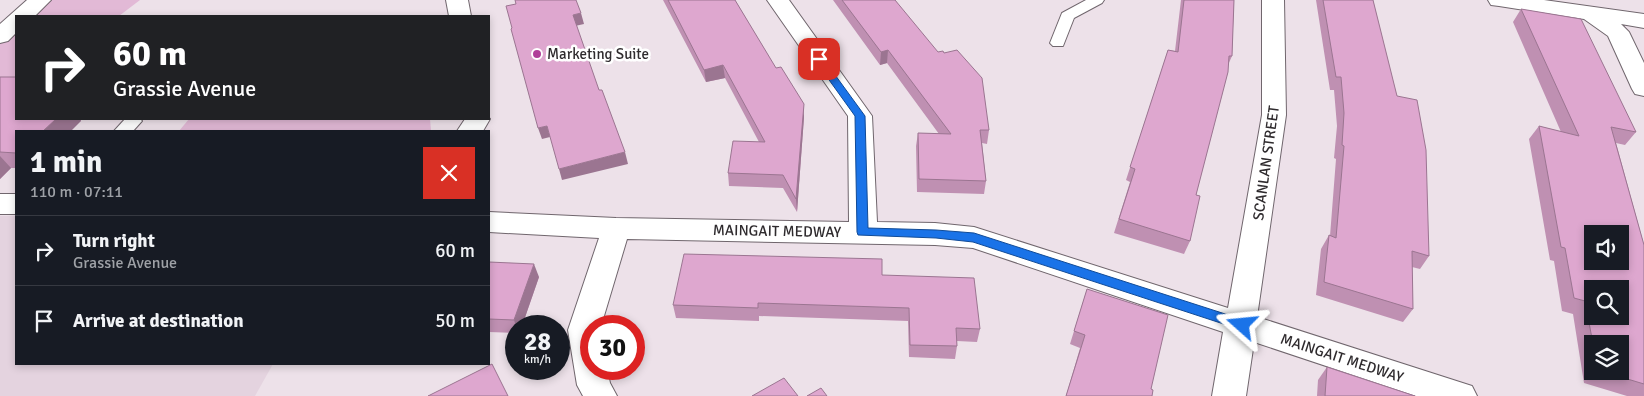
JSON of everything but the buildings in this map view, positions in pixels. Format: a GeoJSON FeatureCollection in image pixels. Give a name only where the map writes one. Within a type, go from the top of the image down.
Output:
{"type":"FeatureCollection","features":[{"type":"Feature","properties":{"kind":"street"},"geometry":{"type":"LineString","coordinates":[[23,15],[40,0]]}},
{"type":"Feature","properties":{"kind":"street"},"geometry":{"type":"LineString","coordinates":[[457,0],[460,15]]}},
{"type":"Feature","properties":{"kind":"street"},"geometry":{"type":"LineString","coordinates":[[778,0],[860,116],[863,232]]}},
{"type":"Feature","properties":{"kind":"street","name":"SCANLAN STREET"},"geometry":{"type":"LineString","coordinates":[[1229,396],[1242,325],[1274,115],[1273,0]]}},
{"type":"Feature","properties":{"kind":"street"},"geometry":{"type":"LineString","coordinates":[[1499,0],[1644,22]]}},
{"type":"Feature","properties":{"kind":"street"},"geometry":{"type":"LineString","coordinates":[[1590,13],[1618,32],[1644,89]]}},
{"type":"Feature","properties":{"kind":"street"},"geometry":{"type":"LineString","coordinates":[[0,36],[15,22]]}},
{"type":"Feature","properties":{"kind":"street"},"geometry":{"type":"LineString","coordinates":[[0,204],[15,204]]}},
{"type":"Feature","properties":{"kind":"street","name":"MAINGAIT MEDWAY"},"geometry":{"type":"LineString","coordinates":[[490,222],[616,228],[936,234],[974,238],[1460,396]]}},
{"type":"Feature","properties":{"kind":"street"},"geometry":{"type":"LineString","coordinates":[[600,396],[594,385],[584,330],[616,228]]}},
{"type":"Feature","properties":{"kind":"lane"},"geometry":{"type":"LineString","coordinates":[[1058,43],[1067,16],[1097,0]]}},
{"type":"Feature","properties":{"kind":"shaded area"},"geometry":{"type":"Polygon","coordinates":[[[51,0],[140,0],[120,15],[33,15],[51,0]]]}},
{"type":"Feature","properties":{"kind":"shaded area"},"geometry":{"type":"Polygon","coordinates":[[[15,30],[15,82],[0,81],[0,43],[15,30]]]}},
{"type":"Feature","properties":{"kind":"shaded area"},"geometry":{"type":"Polygon","coordinates":[[[188,120],[430,120],[431,130],[180,130],[188,120]]]}},
{"type":"Feature","properties":{"kind":"shaded area"},"geometry":{"type":"Polygon","coordinates":[[[0,216],[15,216],[15,365],[272,365],[255,396],[0,396],[0,216]]]}},
{"type":"Feature","properties":{"kind":"place","name":"Marketing Suite"},"geometry":{"type":"Point","coordinates":[537,54]}},
{"type":"Feature","properties":{"kind":"route"},"geometry":{"type":"LineString","coordinates":[[819,59],[860,116],[863,232],[936,234],[974,238],[1010,248],[1242,325]]}}]}
